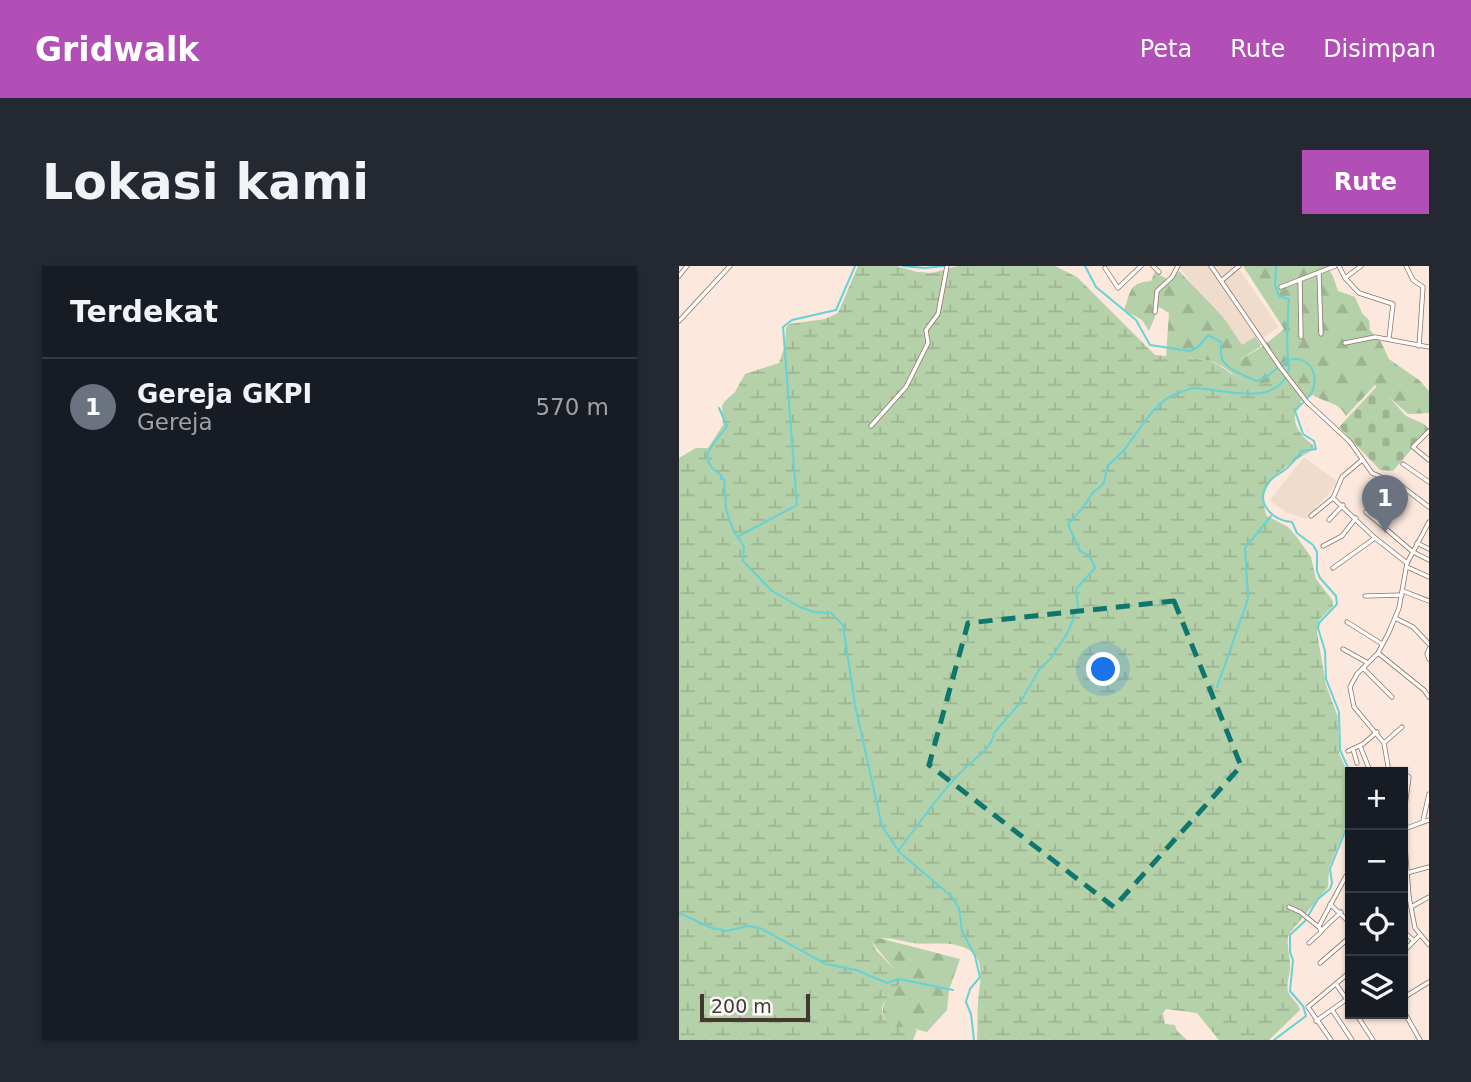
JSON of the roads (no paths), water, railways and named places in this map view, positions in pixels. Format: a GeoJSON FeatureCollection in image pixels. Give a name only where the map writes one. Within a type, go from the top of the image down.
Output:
{"type":"FeatureCollection","features":[{"type":"Feature","properties":{"kind":"street"},"geometry":{"type":"LineString","coordinates":[[679,276],[687,266]]}},
{"type":"Feature","properties":{"kind":"street"},"geometry":{"type":"LineString","coordinates":[[679,321],[730,266]]}},
{"type":"Feature","properties":{"kind":"street"},"geometry":{"type":"LineString","coordinates":[[871,426],[902,393],[927,345],[926,330],[937,317],[947,266]]}},
{"type":"Feature","properties":{"kind":"street"},"geometry":{"type":"LineString","coordinates":[[1105,268],[1118,288],[1141,266]]}},
{"type":"Feature","properties":{"kind":"street"},"geometry":{"type":"LineString","coordinates":[[1153,266],[1159,272]]}},
{"type":"Feature","properties":{"kind":"street"},"geometry":{"type":"LineString","coordinates":[[1154,312],[1157,291],[1172,277],[1178,266]]}},
{"type":"Feature","properties":{"kind":"street"},"geometry":{"type":"LineString","coordinates":[[1211,266],[1307,402],[1350,442],[1374,475],[1400,485],[1429,507]]}},
{"type":"Feature","properties":{"kind":"street"},"geometry":{"type":"LineString","coordinates":[[1221,281],[1239,266]]}},
{"type":"Feature","properties":{"kind":"street"},"geometry":{"type":"LineString","coordinates":[[1281,287],[1337,266],[1359,293],[1392,303],[1389,339]]}},
{"type":"Feature","properties":{"kind":"street"},"geometry":{"type":"LineString","coordinates":[[1345,278],[1361,266]]}},
{"type":"Feature","properties":{"kind":"street"},"geometry":{"type":"LineString","coordinates":[[1406,266],[1413,279],[1422,284],[1423,288],[1419,346]]}},
{"type":"Feature","properties":{"kind":"street"},"geometry":{"type":"LineString","coordinates":[[1319,273],[1321,334]]}},
{"type":"Feature","properties":{"kind":"street"},"geometry":{"type":"LineString","coordinates":[[1300,281],[1301,337]]}},
{"type":"Feature","properties":{"kind":"street"},"geometry":{"type":"LineString","coordinates":[[1345,342],[1375,337],[1429,347]]}},
{"type":"Feature","properties":{"kind":"street"},"geometry":{"type":"LineString","coordinates":[[1429,431],[1413,447],[1429,460]]}},
{"type":"Feature","properties":{"kind":"street"},"geometry":{"type":"LineString","coordinates":[[1311,516],[1333,498],[1342,477],[1362,460]]}},
{"type":"Feature","properties":{"kind":"street"},"geometry":{"type":"LineString","coordinates":[[1403,464],[1429,482]]}},
{"type":"Feature","properties":{"kind":"street"},"geometry":{"type":"LineString","coordinates":[[1333,498],[1407,565],[1429,577]]}},
{"type":"Feature","properties":{"kind":"street"},"geometry":{"type":"LineString","coordinates":[[1329,520],[1343,505]]}},
{"type":"Feature","properties":{"kind":"street"},"geometry":{"type":"LineString","coordinates":[[1366,512],[1413,552],[1429,560]]}},
{"type":"Feature","properties":{"kind":"street"},"geometry":{"type":"LineString","coordinates":[[1323,546],[1342,536],[1356,518]]}},
{"type":"Feature","properties":{"kind":"street"},"geometry":{"type":"LineString","coordinates":[[1388,767],[1384,743],[1351,699],[1352,682],[1383,645],[1395,618],[1407,565],[1429,522]]}},
{"type":"Feature","properties":{"kind":"street"},"geometry":{"type":"LineString","coordinates":[[1333,568],[1375,538]]}},
{"type":"Feature","properties":{"kind":"street"},"geometry":{"type":"LineString","coordinates":[[1417,543],[1429,549]]}},
{"type":"Feature","properties":{"kind":"street"},"geometry":{"type":"LineString","coordinates":[[1365,596],[1402,593],[1429,601]]}},
{"type":"Feature","properties":{"kind":"street"},"geometry":{"type":"LineString","coordinates":[[1395,618],[1413,627],[1429,644]]}},
{"type":"Feature","properties":{"kind":"street"},"geometry":{"type":"LineString","coordinates":[[1347,622],[1383,645]]}},
{"type":"Feature","properties":{"kind":"street"},"geometry":{"type":"LineString","coordinates":[[1343,649],[1369,663]]}},
{"type":"Feature","properties":{"kind":"street"},"geometry":{"type":"LineString","coordinates":[[1429,649],[1429,659]]}},
{"type":"Feature","properties":{"kind":"street"},"geometry":{"type":"LineString","coordinates":[[1378,653],[1427,688],[1429,697]]}},
{"type":"Feature","properties":{"kind":"street"},"geometry":{"type":"LineString","coordinates":[[1363,668],[1392,696]]}},
{"type":"Feature","properties":{"kind":"street"},"geometry":{"type":"LineString","coordinates":[[1384,743],[1402,727]]}},
{"type":"Feature","properties":{"kind":"street"},"geometry":{"type":"LineString","coordinates":[[1357,763],[1351,750],[1377,732]]}},
{"type":"Feature","properties":{"kind":"street"},"geometry":{"type":"LineString","coordinates":[[1360,746],[1368,767]]}},
{"type":"Feature","properties":{"kind":"street"},"geometry":{"type":"LineString","coordinates":[[1423,821],[1429,795]]}},
{"type":"Feature","properties":{"kind":"street"},"geometry":{"type":"LineString","coordinates":[[1408,827],[1429,820]]}},
{"type":"Feature","properties":{"kind":"street"},"geometry":{"type":"LineString","coordinates":[[1408,872],[1429,867]]}},
{"type":"Feature","properties":{"kind":"street"},"geometry":{"type":"LineString","coordinates":[[1318,926],[1345,877]]}},
{"type":"Feature","properties":{"kind":"street"},"geometry":{"type":"LineString","coordinates":[[1408,889],[1415,928],[1429,945]]}},
{"type":"Feature","properties":{"kind":"street"},"geometry":{"type":"LineString","coordinates":[[1411,907],[1429,897]]}},
{"type":"Feature","properties":{"kind":"street"},"geometry":{"type":"LineString","coordinates":[[1330,904],[1345,916]]}},
{"type":"Feature","properties":{"kind":"street"},"geometry":{"type":"LineString","coordinates":[[1289,907],[1318,926],[1321,931]]}},
{"type":"Feature","properties":{"kind":"street"},"geometry":{"type":"LineString","coordinates":[[1309,943],[1341,912]]}},
{"type":"Feature","properties":{"kind":"street"},"geometry":{"type":"LineString","coordinates":[[1408,936],[1414,942]]}},
{"type":"Feature","properties":{"kind":"street"},"geometry":{"type":"LineString","coordinates":[[1408,947],[1419,936]]}},
{"type":"Feature","properties":{"kind":"street"},"geometry":{"type":"LineString","coordinates":[[1320,963],[1345,941]]}},
{"type":"Feature","properties":{"kind":"street"},"geometry":{"type":"LineString","coordinates":[[1331,1040],[1309,1011],[1308,1005],[1345,976]]}},
{"type":"Feature","properties":{"kind":"street"},"geometry":{"type":"LineString","coordinates":[[1408,995],[1429,982]]}},
{"type":"Feature","properties":{"kind":"street"},"geometry":{"type":"LineString","coordinates":[[1336,984],[1345,996]]}},
{"type":"Feature","properties":{"kind":"street"},"geometry":{"type":"LineString","coordinates":[[1316,1021],[1345,1000]]}},
{"type":"Feature","properties":{"kind":"street"},"geometry":{"type":"LineString","coordinates":[[1332,1010],[1352,1040]]}},
{"type":"Feature","properties":{"kind":"street"},"geometry":{"type":"LineString","coordinates":[[1359,1019],[1373,1040]]}},
{"type":"Feature","properties":{"kind":"street"},"geometry":{"type":"LineString","coordinates":[[1408,1019],[1420,1040]]}},
{"type":"Feature","properties":{"kind":"waterway"},"geometry":{"type":"LineString","coordinates":[[739,536],[797,505],[783,327],[792,320],[836,310],[855,266]]}},
{"type":"Feature","properties":{"kind":"waterway"},"geometry":{"type":"LineString","coordinates":[[903,266],[945,266]]}},
{"type":"Feature","properties":{"kind":"waterway"},"geometry":{"type":"LineString","coordinates":[[1085,266],[1096,287],[1136,320],[1150,345],[1190,351],[1198,347],[1208,335],[1221,342],[1221,357],[1228,367],[1257,381],[1289,360],[1303,361],[1312,369],[1315,382],[1313,388],[1295,411],[1303,434],[1314,441],[1316,449],[1302,451],[1270,481],[1263,497],[1264,504],[1272,514],[1292,522],[1297,533],[1313,545],[1317,552],[1317,571],[1320,578],[1336,596],[1337,604],[1319,623],[1318,628],[1325,651],[1326,679],[1339,712],[1340,750],[1348,767]]}},
{"type":"Feature","properties":{"kind":"waterway"},"geometry":{"type":"LineString","coordinates":[[974,1040],[971,1014],[966,1002],[970,989],[980,977],[975,956],[962,931],[959,908],[951,896],[898,851],[948,786],[987,747],[994,733],[1020,703],[1039,670],[1052,657],[1068,632],[1078,607],[1076,589],[1095,568],[1090,556],[1080,551],[1068,524],[1102,485],[1109,465],[1124,450],[1152,412],[1166,399],[1193,388],[1248,394],[1273,389],[1283,382],[1289,369],[1289,299],[1279,296],[1275,285],[1276,266]]}},
{"type":"Feature","properties":{"kind":"waterway"},"geometry":{"type":"LineString","coordinates":[[719,408],[727,426],[707,456],[708,462],[721,475],[721,479],[724,479],[726,509],[734,532],[744,546],[743,561],[772,591],[800,607],[814,612],[831,613],[843,625],[855,705],[882,826],[898,850]]}},
{"type":"Feature","properties":{"kind":"waterway"},"geometry":{"type":"LineString","coordinates":[[1217,687],[1248,599],[1245,548],[1271,516]]}},
{"type":"Feature","properties":{"kind":"waterway"},"geometry":{"type":"LineString","coordinates":[[1274,1040],[1306,1016],[1303,1006],[1290,991],[1293,960],[1290,935],[1305,921],[1318,899],[1330,889],[1330,869],[1346,830]]}},
{"type":"Feature","properties":{"kind":"waterway"},"geometry":{"type":"LineString","coordinates":[[679,913],[712,928],[726,931],[748,926],[760,928],[826,964],[856,970],[887,983],[899,979],[953,990]]}},
{"type":"Feature","properties":{"kind":"place","name":"Gereja GKPI"},"geometry":{"type":"Point","coordinates":[1385,533]}}]}
